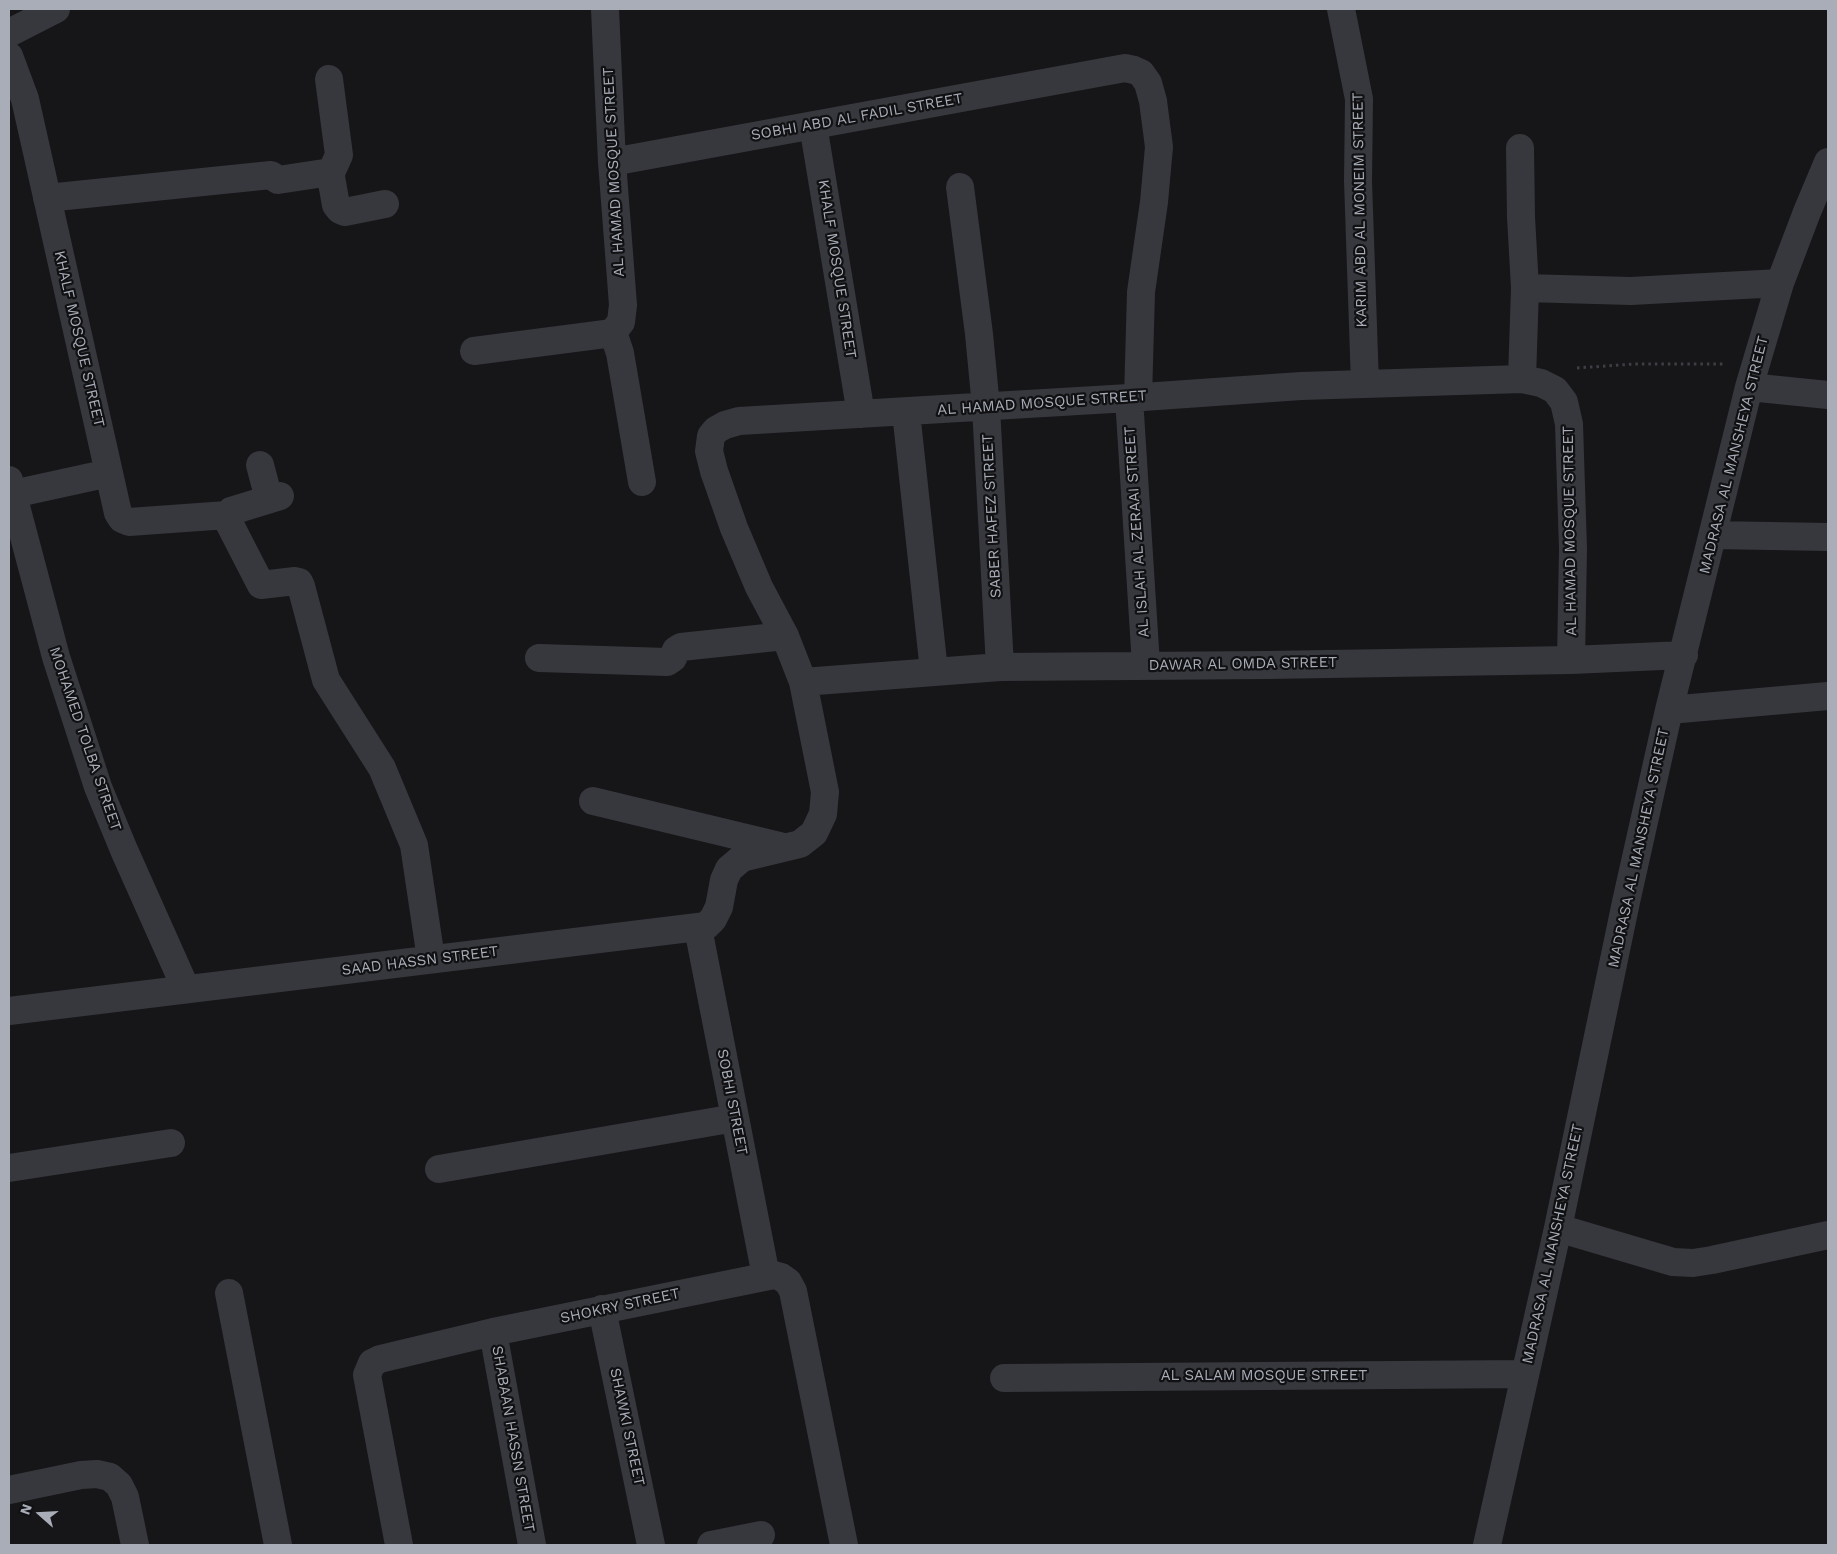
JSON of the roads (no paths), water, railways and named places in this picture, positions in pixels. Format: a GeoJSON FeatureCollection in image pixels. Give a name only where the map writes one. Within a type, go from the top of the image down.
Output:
{"type":"FeatureCollection","features":[{"type":"Feature","properties":{"kind":"street"},"geometry":{"type":"LineString","coordinates":[[9,33],[56,9]]}},
{"type":"Feature","properties":{"kind":"street","name":"AL HAMAD MOSQUE STREET"},"geometry":{"type":"LineString","coordinates":[[606,9],[612,162],[623,315],[621,322],[613,332]]}},
{"type":"Feature","properties":{"kind":"street","name":"KARIM ABD AL MONEIM STREET"},"geometry":{"type":"LineString","coordinates":[[1341,9],[1359,99],[1358,181],[1365,384]]}},
{"type":"Feature","properties":{"kind":"street","name":"KHALF MOSQUE STREET"},"geometry":{"type":"LineString","coordinates":[[9,56],[25,99],[118,513],[122,520],[129,522],[227,515]]}},
{"type":"Feature","properties":{"kind":"street","name":"SOBHI ABD AL FADIL STREET"},"geometry":{"type":"LineString","coordinates":[[612,162],[1125,68],[1141,73],[1148,83],[1153,101],[1159,147],[1154,202],[1141,292],[1133,398]]}},
{"type":"Feature","properties":{"kind":"street"},"geometry":{"type":"LineString","coordinates":[[329,79],[339,155],[330,175],[336,205],[345,212],[385,204]]}},
{"type":"Feature","properties":{"kind":"street","name":"KHALF MOSQUE STREET"},"geometry":{"type":"LineString","coordinates":[[812,125],[861,414]]}},
{"type":"Feature","properties":{"kind":"street"},"geometry":{"type":"LineString","coordinates":[[1520,148],[1525,288],[1522,379]]}},
{"type":"Feature","properties":{"kind":"street","name":"MADRASA AL MANSHEYA STREET"},"geometry":{"type":"LineString","coordinates":[[1487,1545],[1558,1228],[1626,902],[1669,710],[1753,375],[1780,283],[1828,162]]}},
{"type":"Feature","properties":{"kind":"street"},"geometry":{"type":"LineString","coordinates":[[47,198],[271,175],[278,180],[324,173],[330,175]]}},
{"type":"Feature","properties":{"kind":"street","name":"SABER HAFEZ STREET"},"geometry":{"type":"LineString","coordinates":[[960,187],[979,334],[986,407],[1000,667]]}},
{"type":"Feature","properties":{"kind":"street"},"geometry":{"type":"LineString","coordinates":[[1525,288],[1630,292],[1780,283]]}},
{"type":"Feature","properties":{"kind":"street"},"geometry":{"type":"LineString","coordinates":[[474,351],[613,332],[620,353],[642,482]]}},
{"type":"Feature","properties":{"kind":"street"},"geometry":{"type":"LineString","coordinates":[[1753,375],[1828,395]]}},
{"type":"Feature","properties":{"kind":"street","name":"AL HAMAD MOSQUE STREET"},"geometry":{"type":"LineString","coordinates":[[787,848],[800,844],[814,832],[823,814],[825,792],[803,682],[785,636],[759,587],[734,528],[709,451],[711,436],[716,430],[725,425],[739,422],[1301,386],[1522,379],[1541,384],[1555,390],[1564,402],[1570,424],[1573,549],[1571,660]]}},
{"type":"Feature","properties":{"kind":"street","name":"AL ISLAH AL ZERAAI STREET"},"geometry":{"type":"LineString","coordinates":[[1133,398],[1146,665]]}},
{"type":"Feature","properties":{"kind":"street"},"geometry":{"type":"LineString","coordinates":[[906,412],[934,671]]}},
{"type":"Feature","properties":{"kind":"street"},"geometry":{"type":"LineString","coordinates":[[260,465],[275,497],[231,511],[227,515],[228,521],[261,585],[294,581],[299,582],[301,586],[326,680],[382,768],[414,845],[431,959]]}},
{"type":"Feature","properties":{"kind":"street"},"geometry":{"type":"LineString","coordinates":[[11,487],[109,473]]}},
{"type":"Feature","properties":{"kind":"street","name":"MOHAMED TOLBA STREET"},"geometry":{"type":"LineString","coordinates":[[11,487],[56,657],[95,777],[124,850],[186,989]]}},
{"type":"Feature","properties":{"kind":"street"},"geometry":{"type":"LineString","coordinates":[[1713,535],[1828,537]]}},
{"type":"Feature","properties":{"kind":"street"},"geometry":{"type":"LineString","coordinates":[[539,658],[666,662],[671,660],[676,650],[681,646],[785,636]]}},
{"type":"Feature","properties":{"kind":"street","name":"DAWAR AL OMDA STREET"},"geometry":{"type":"LineString","coordinates":[[803,682],[1000,667],[1571,660],[1684,655]]}},
{"type":"Feature","properties":{"kind":"street"},"geometry":{"type":"LineString","coordinates":[[1669,710],[1828,696]]}},
{"type":"Feature","properties":{"kind":"street"},"geometry":{"type":"LineString","coordinates":[[593,801],[787,848]]}},
{"type":"Feature","properties":{"kind":"street"},"geometry":{"type":"LineString","coordinates":[[698,928],[706,926],[713,919],[719,906],[724,880],[730,869],[742,858],[787,848]]}},
{"type":"Feature","properties":{"kind":"street","name":"SAAD HASSN STREET"},"geometry":{"type":"LineString","coordinates":[[9,1012],[431,959],[698,928]]}},
{"type":"Feature","properties":{"kind":"street","name":"SOBHI STREET"},"geometry":{"type":"LineString","coordinates":[[698,928],[766,1276]]}},
{"type":"Feature","properties":{"kind":"street"},"geometry":{"type":"LineString","coordinates":[[439,1169],[735,1118]]}},
{"type":"Feature","properties":{"kind":"street"},"geometry":{"type":"LineString","coordinates":[[9,1168],[171,1143]]}},
{"type":"Feature","properties":{"kind":"street"},"geometry":{"type":"LineString","coordinates":[[1558,1228],[1673,1262],[1693,1263],[1828,1235]]}},
{"type":"Feature","properties":{"kind":"street","name":"SHOKRY STREET"},"geometry":{"type":"LineString","coordinates":[[399,1545],[367,1375],[368,1368],[372,1363],[380,1358],[493,1332],[774,1275],[788,1282],[793,1290],[844,1545]]}},
{"type":"Feature","properties":{"kind":"street"},"geometry":{"type":"LineString","coordinates":[[229,1293],[278,1545]]}},
{"type":"Feature","properties":{"kind":"street","name":"SHAWKI STREET"},"geometry":{"type":"LineString","coordinates":[[602,1310],[651,1545]]}},
{"type":"Feature","properties":{"kind":"street","name":"SHABAAN HASSN STREET"},"geometry":{"type":"LineString","coordinates":[[493,1332],[532,1545]]}},
{"type":"Feature","properties":{"kind":"street","name":"AL SALAM MOSQUE STREET"},"geometry":{"type":"LineString","coordinates":[[1004,1378],[1524,1374]]}},
{"type":"Feature","properties":{"kind":"street"},"geometry":{"type":"LineString","coordinates":[[9,1490],[81,1475],[97,1474],[110,1477],[119,1485],[125,1497],[135,1545]]}},
{"type":"Feature","properties":{"kind":"street"},"geometry":{"type":"LineString","coordinates":[[712,1545],[761,1535]]}}]}
